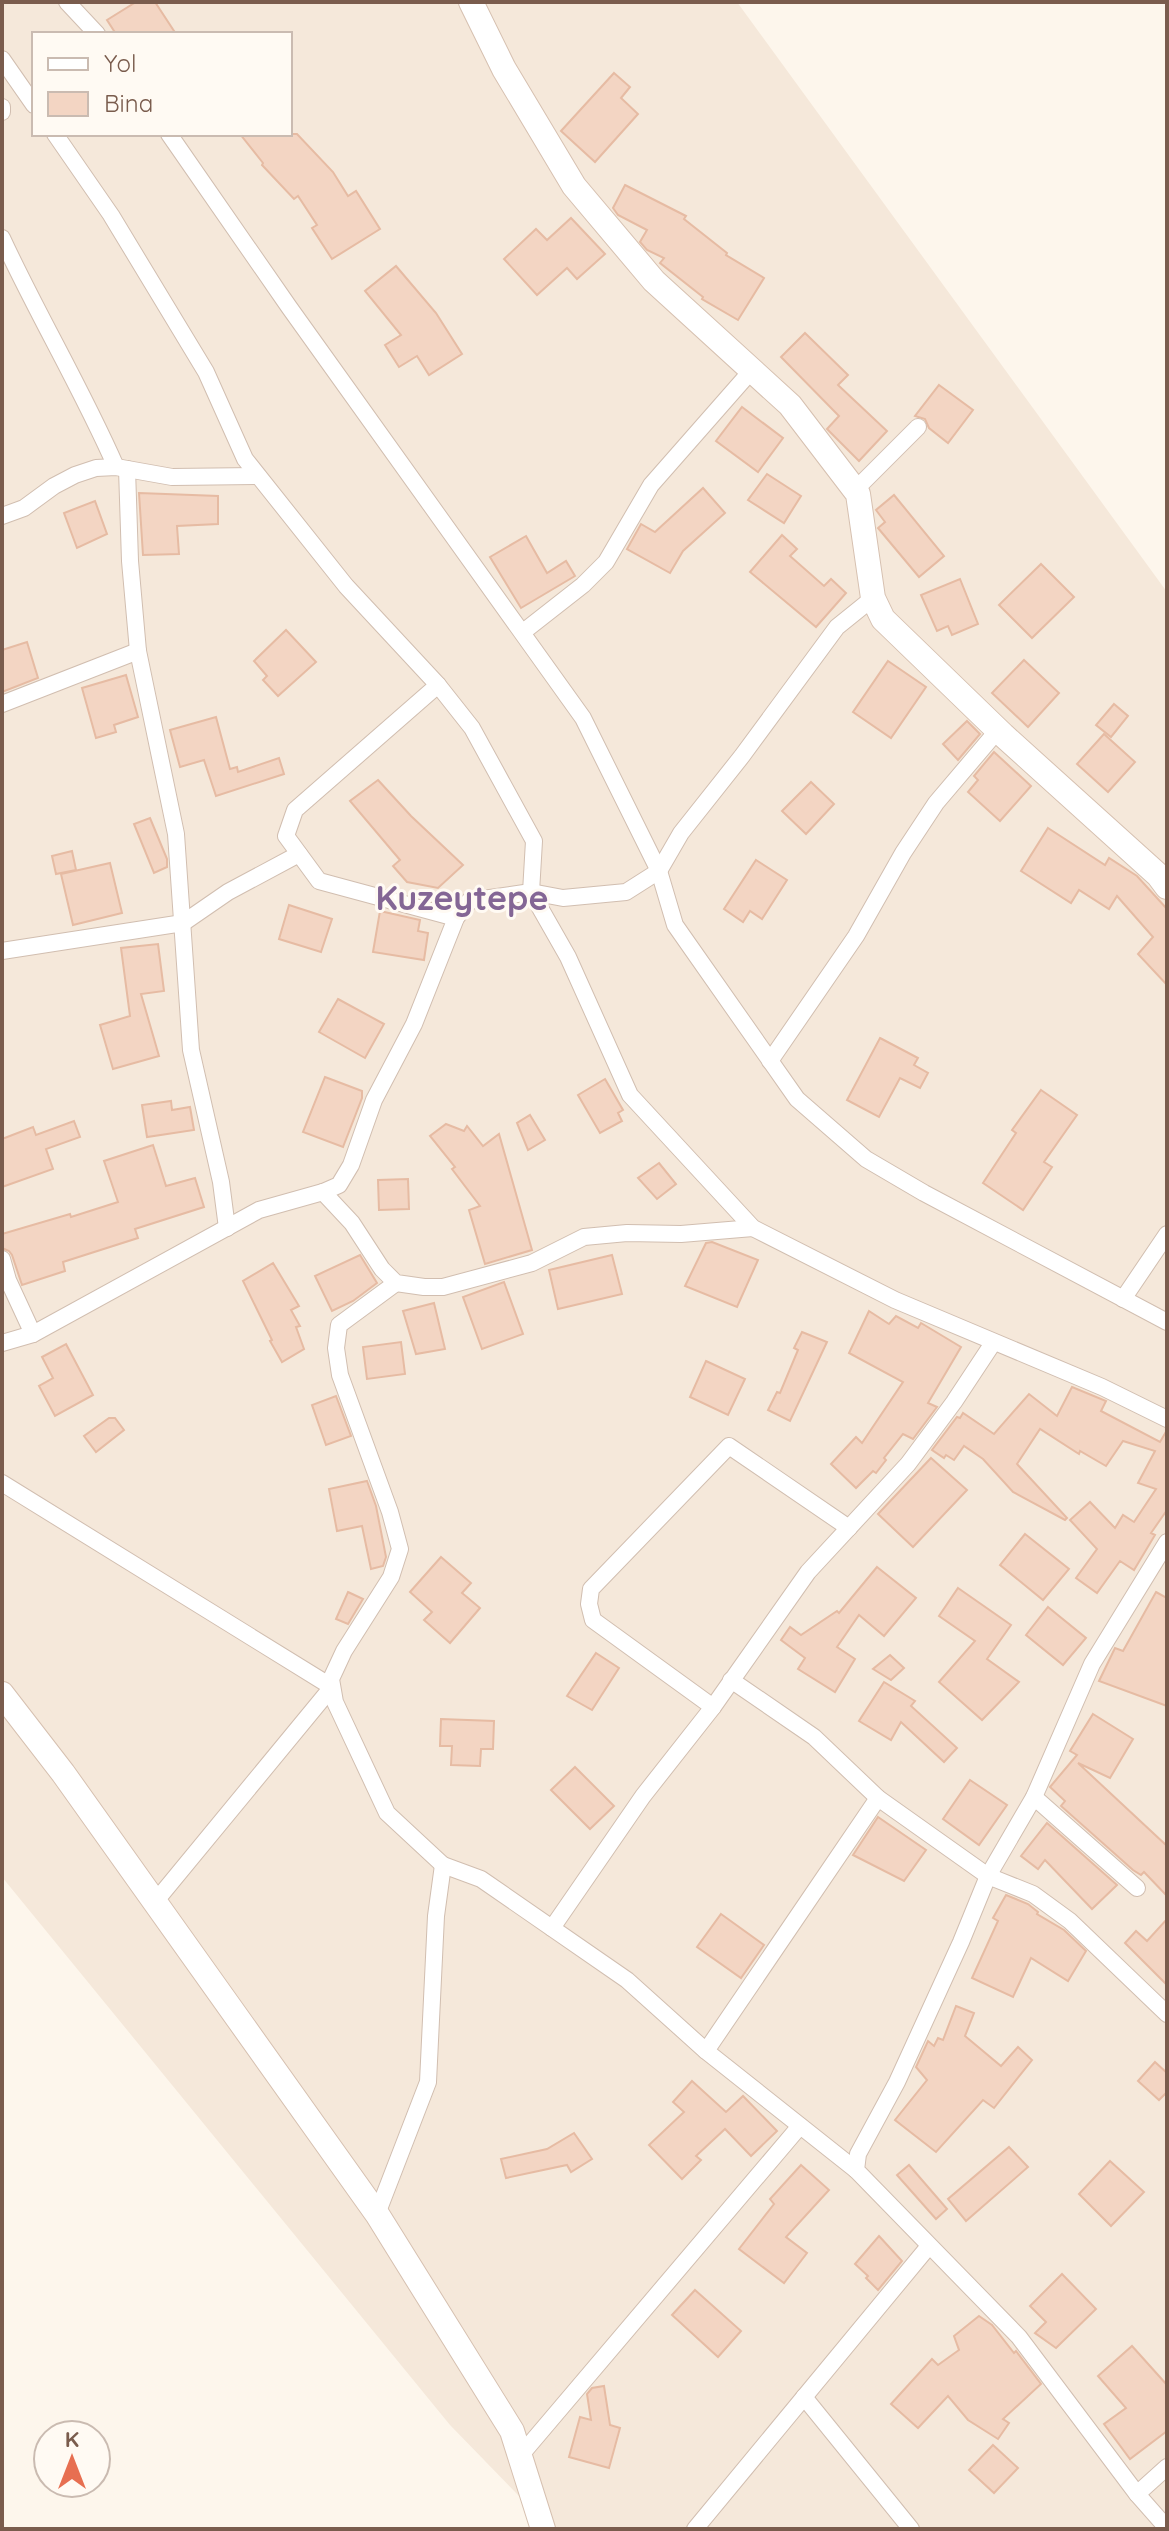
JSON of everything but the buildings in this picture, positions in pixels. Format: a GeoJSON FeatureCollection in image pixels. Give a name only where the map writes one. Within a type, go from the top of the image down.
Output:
{"type":"FeatureCollection","features":[{"type":"Feature","properties":{"kind":"street"},"geometry":{"type":"LineString","coordinates":[[67,2],[95,32]]}},
{"type":"Feature","properties":{"kind":"street"},"geometry":{"type":"LineString","coordinates":[[471,2],[504,69],[574,186],[654,281],[790,405],[858,494],[873,598],[883,619],[998,730],[1164,875]]}},
{"type":"Feature","properties":{"kind":"street"},"geometry":{"type":"LineString","coordinates":[[2,59],[32,102]]}},
{"type":"Feature","properties":{"kind":"street"},"geometry":{"type":"LineString","coordinates":[[56,136],[111,215],[206,372],[245,459],[346,586],[438,685],[472,728],[534,841],[531,892],[568,957],[630,1095],[753,1228],[895,1300],[1102,1387],[1167,1419]]}},
{"type":"Feature","properties":{"kind":"street"},"geometry":{"type":"LineString","coordinates":[[170,136],[583,718],[659,871],[675,925],[797,1099],[866,1159],[1167,1322]]}},
{"type":"Feature","properties":{"kind":"street"},"geometry":{"type":"LineString","coordinates":[[2,238],[122,468],[138,651],[176,834],[191,1050],[221,1182],[227,1228]]}},
{"type":"Feature","properties":{"kind":"street"},"geometry":{"type":"LineString","coordinates":[[523,632],[583,585],[606,562],[651,485],[752,370]]}},
{"type":"Feature","properties":{"kind":"street"},"geometry":{"type":"LineString","coordinates":[[855,490],[918,427]]}},
{"type":"Feature","properties":{"kind":"street"},"geometry":{"type":"LineString","coordinates":[[2,516],[24,508],[75,475],[96,468],[122,468],[172,477],[258,476]]}},
{"type":"Feature","properties":{"kind":"street"},"geometry":{"type":"LineString","coordinates":[[2,1343],[33,1334],[259,1210],[339,1185],[351,1165],[374,1100],[414,1024],[456,918],[469,901],[531,892],[563,898],[626,892],[659,871],[681,833],[837,627],[873,598]]}},
{"type":"Feature","properties":{"kind":"street"},"geometry":{"type":"LineString","coordinates":[[2,704],[138,651]]}},
{"type":"Feature","properties":{"kind":"street"},"geometry":{"type":"LineString","coordinates":[[438,685],[295,810],[286,836],[319,881],[456,918]]}},
{"type":"Feature","properties":{"kind":"street"},"geometry":{"type":"LineString","coordinates":[[770,1061],[856,936],[903,853],[936,803],[998,730]]}},
{"type":"Feature","properties":{"kind":"street"},"geometry":{"type":"LineString","coordinates":[[2,951],[183,923],[228,892],[299,854]]}},
{"type":"Feature","properties":{"kind":"street"},"geometry":{"type":"LineString","coordinates":[[323,1192],[352,1223],[382,1269],[396,1283],[424,1287],[443,1287],[532,1263],[584,1237],[753,1228]]}},
{"type":"Feature","properties":{"kind":"street"},"geometry":{"type":"LineString","coordinates":[[1123,1299],[1167,1234]]}},
{"type":"Feature","properties":{"kind":"street"},"geometry":{"type":"LineString","coordinates":[[2,1259],[8,1280],[33,1334]]}},
{"type":"Feature","properties":{"kind":"street"},"geometry":{"type":"LineString","coordinates":[[396,1283],[339,1325],[336,1348],[340,1375],[390,1512],[400,1549],[391,1577],[344,1651],[331,1679],[335,1702],[387,1813],[443,1865],[481,1879],[627,1980],[706,2051],[856,2170],[1019,2337],[1137,2494],[1167,2528]]}},
{"type":"Feature","properties":{"kind":"street"},"geometry":{"type":"LineString","coordinates":[[552,1928],[643,1796],[713,1707],[808,1572],[908,1464],[993,1343]]}},
{"type":"Feature","properties":{"kind":"street"},"geometry":{"type":"LineString","coordinates":[[713,1707],[593,1620],[589,1604],[591,1589],[729,1446],[849,1528]]}},
{"type":"Feature","properties":{"kind":"street"},"geometry":{"type":"LineString","coordinates":[[2,1483],[332,1687]]}},
{"type":"Feature","properties":{"kind":"street"},"geometry":{"type":"LineString","coordinates":[[856,2170],[858,2154],[897,2082],[988,1876],[1034,1797],[1092,1664],[1167,1542]]}},
{"type":"Feature","properties":{"kind":"street"},"geometry":{"type":"LineString","coordinates":[[731,1680],[814,1737],[878,1798],[988,1876],[1033,1894],[1070,1921],[1167,2014]]}},
{"type":"Feature","properties":{"kind":"street"},"geometry":{"type":"LineString","coordinates":[[155,1902],[332,1687]]}},
{"type":"Feature","properties":{"kind":"street"},"geometry":{"type":"LineString","coordinates":[[2,1694],[63,1773],[377,2214],[512,2431],[543,2529]]}},
{"type":"Feature","properties":{"kind":"street"},"geometry":{"type":"LineString","coordinates":[[1034,1797],[1137,1888]]}},
{"type":"Feature","properties":{"kind":"street"},"geometry":{"type":"LineString","coordinates":[[706,2051],[878,1798]]}},
{"type":"Feature","properties":{"kind":"street"},"geometry":{"type":"LineString","coordinates":[[377,2214],[428,2082],[436,1916],[443,1865]]}},
{"type":"Feature","properties":{"kind":"street"},"geometry":{"type":"LineString","coordinates":[[520,2456],[800,2126]]}},
{"type":"Feature","properties":{"kind":"street"},"geometry":{"type":"LineString","coordinates":[[695,2529],[929,2246]]}},
{"type":"Feature","properties":{"kind":"street"},"geometry":{"type":"LineString","coordinates":[[804,2397],[911,2529]]}},
{"type":"Feature","properties":{"kind":"street"},"geometry":{"type":"LineString","coordinates":[[1137,2494],[1167,2467]]}},
{"type":"Feature","properties":{"kind":"shaded area"},"geometry":{"type":"Polygon","coordinates":[[[2,2],[737,2],[1167,592],[1167,2529],[551,2529],[450,2425],[2,1877],[2,2]]]}},
{"type":"Feature","properties":{"kind":"district","name":"Kuzeytepe"},"geometry":{"type":"Point","coordinates":[462,897]}}]}
